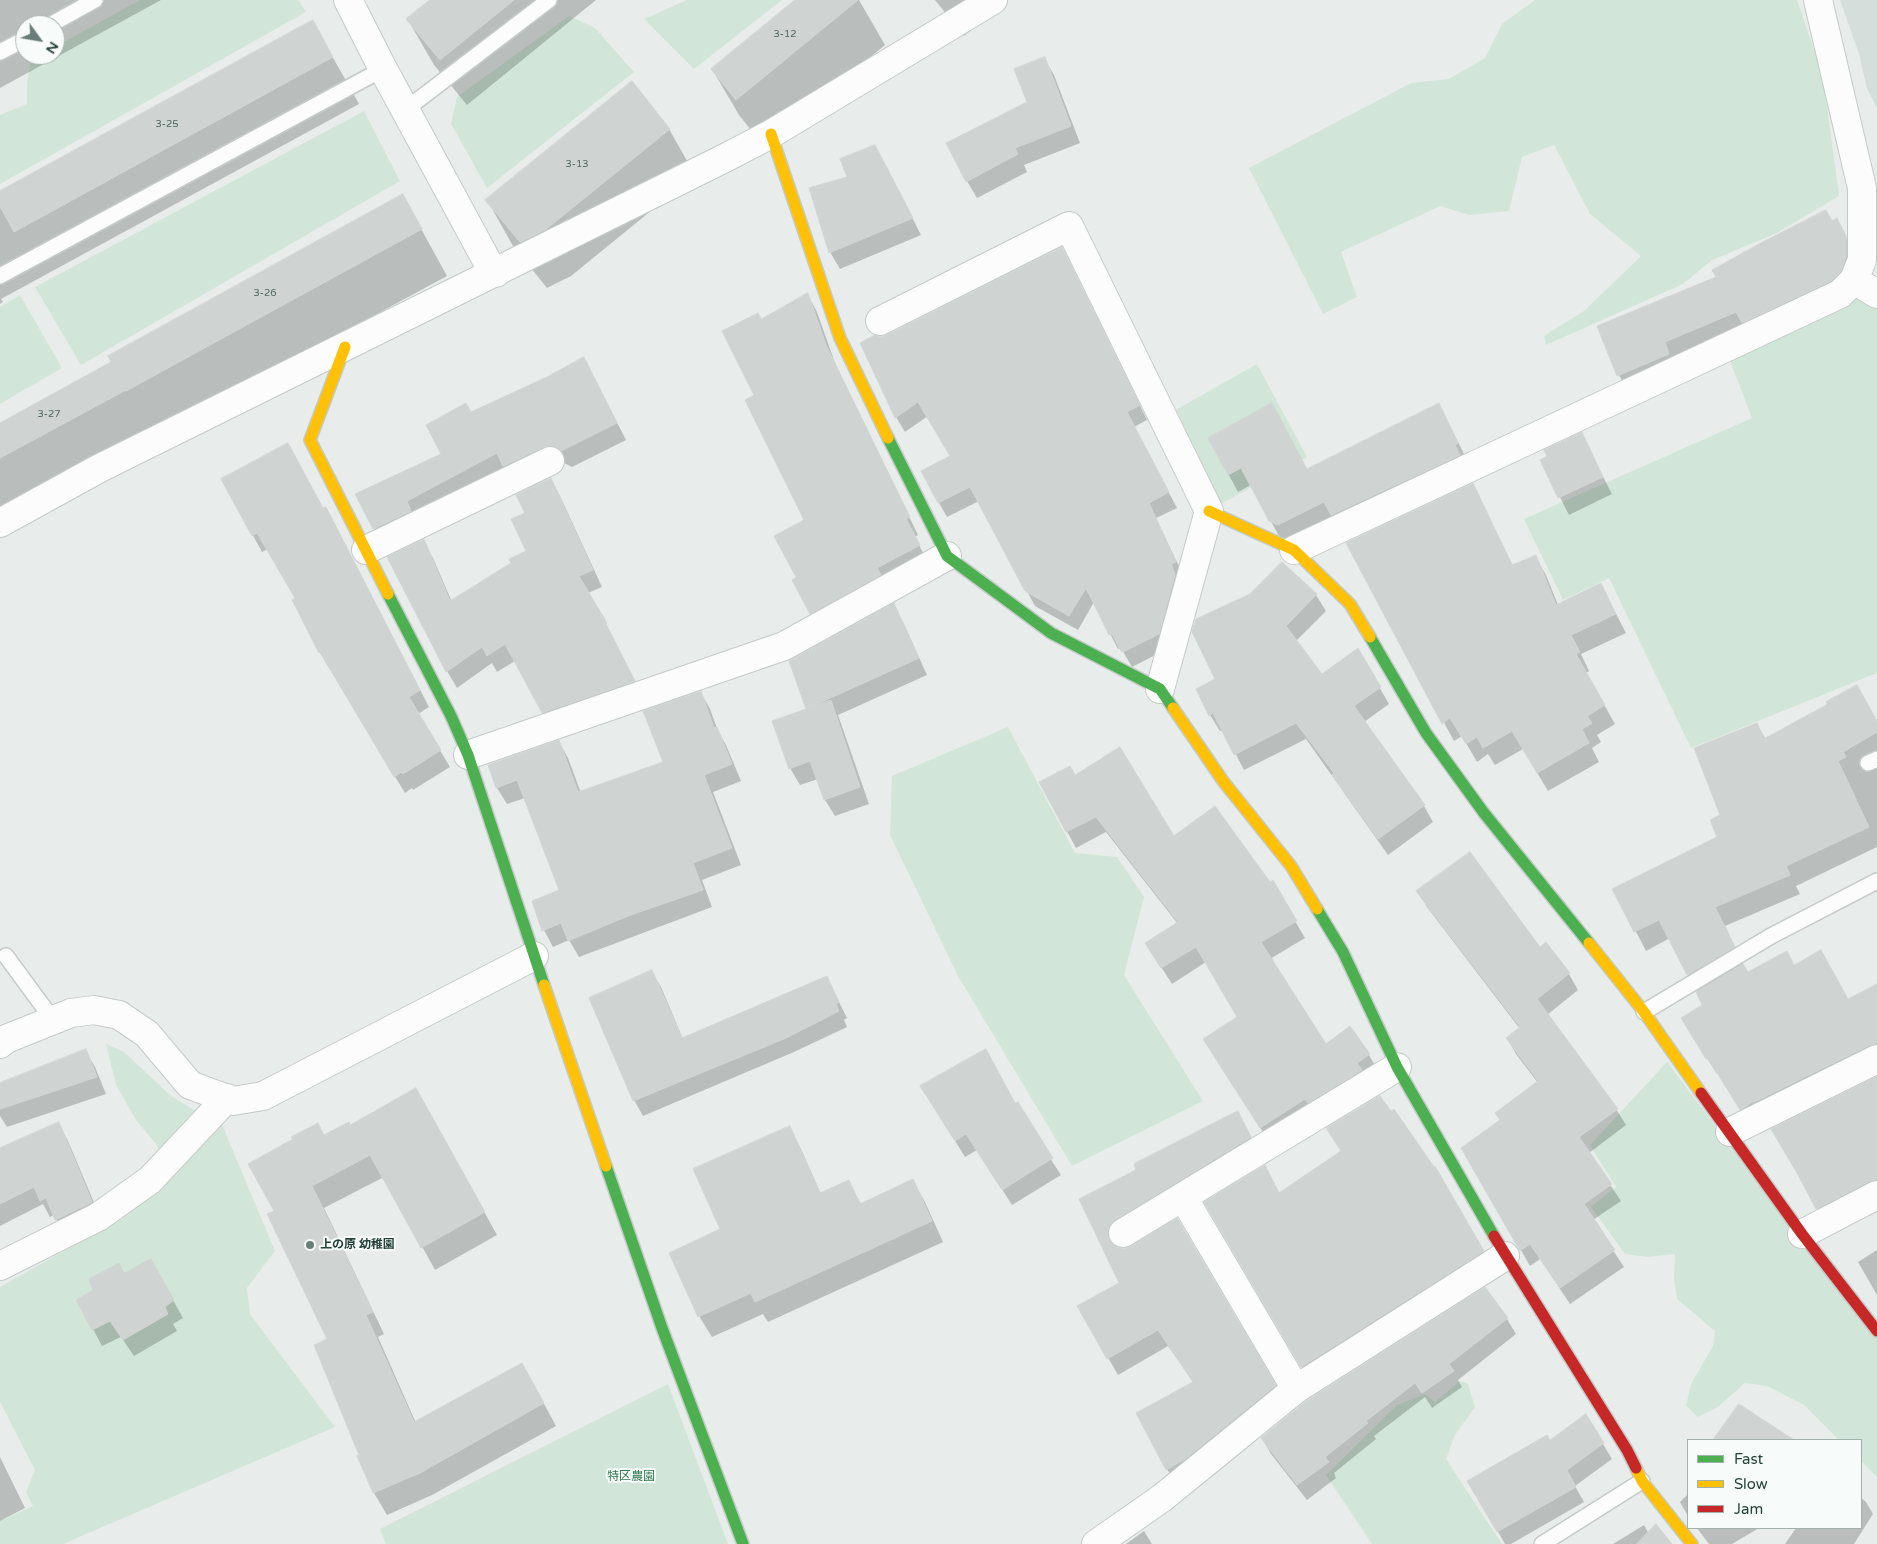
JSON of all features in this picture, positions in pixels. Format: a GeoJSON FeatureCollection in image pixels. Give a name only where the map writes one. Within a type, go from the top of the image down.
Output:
{"type":"FeatureCollection","features":[{"type":"Feature","properties":{"kind":"street"},"geometry":{"type":"LineString","coordinates":[[348,0],[383,69],[487,260],[496,273]]}},
{"type":"Feature","properties":{"kind":"street"},"geometry":{"type":"LineString","coordinates":[[0,523],[98,469],[496,273],[771,134],[994,0]]}},
{"type":"Feature","properties":{"kind":"street"},"geometry":{"type":"LineString","coordinates":[[1294,550],[1840,294],[1854,280],[1862,260],[1870,193],[1818,0]]}},
{"type":"Feature","properties":{"kind":"street"},"geometry":{"type":"LineString","coordinates":[[771,134],[840,338],[896,456],[947,556],[1051,633],[1160,689],[1223,781],[1291,866],[1343,952],[1396,1067],[1505,1256],[1628,1450],[1642,1481],[1692,1544]]}},
{"type":"Feature","properties":{"kind":"street"},"geometry":{"type":"LineString","coordinates":[[880,321],[1069,226],[1209,511],[1294,550],[1350,604],[1432,741],[1484,813],[1644,1012],[1802,1234],[1877,1331]]}},
{"type":"Feature","properties":{"kind":"street"},"geometry":{"type":"LineString","coordinates":[[1854,280],[1877,294]]}},
{"type":"Feature","properties":{"kind":"street"},"geometry":{"type":"LineString","coordinates":[[345,347],[310,440],[451,716],[468,755],[534,956],[662,1328],[743,1544]]}},
{"type":"Feature","properties":{"kind":"street"},"geometry":{"type":"LineString","coordinates":[[366,550],[550,461]]}},
{"type":"Feature","properties":{"kind":"street"},"geometry":{"type":"LineString","coordinates":[[1160,689],[1209,511]]}},
{"type":"Feature","properties":{"kind":"street"},"geometry":{"type":"LineString","coordinates":[[468,755],[784,646],[947,556]]}},
{"type":"Feature","properties":{"kind":"street"},"geometry":{"type":"LineString","coordinates":[[0,1044],[71,1013],[94,1010],[119,1015],[147,1034],[190,1085],[234,1101],[263,1096],[534,956]]}},
{"type":"Feature","properties":{"kind":"street"},"geometry":{"type":"LineString","coordinates":[[1730,1132],[1877,1058]]}},
{"type":"Feature","properties":{"kind":"street"},"geometry":{"type":"LineString","coordinates":[[1123,1233],[1396,1067]]}},
{"type":"Feature","properties":{"kind":"street"},"geometry":{"type":"LineString","coordinates":[[0,1266],[98,1217],[150,1180],[227,1098]]}},
{"type":"Feature","properties":{"kind":"street"},"geometry":{"type":"LineString","coordinates":[[1802,1234],[1877,1195]]}},
{"type":"Feature","properties":{"kind":"street"},"geometry":{"type":"LineString","coordinates":[[1183,1196],[1296,1389]]}},
{"type":"Feature","properties":{"kind":"street"},"geometry":{"type":"LineString","coordinates":[[1096,1544],[1162,1498],[1296,1389],[1505,1256]]}},
{"type":"Feature","properties":{"kind":"lane"},"geometry":{"type":"LineString","coordinates":[[65,17],[95,0]]}},
{"type":"Feature","properties":{"kind":"lane"},"geometry":{"type":"LineString","coordinates":[[406,110],[549,0]]}},
{"type":"Feature","properties":{"kind":"lane"},"geometry":{"type":"LineString","coordinates":[[0,52],[15,44]]}},
{"type":"Feature","properties":{"kind":"lane"},"geometry":{"type":"LineString","coordinates":[[0,276],[383,69]]}},
{"type":"Feature","properties":{"kind":"lane"},"geometry":{"type":"LineString","coordinates":[[1644,1012],[1771,936],[1877,881]]}},
{"type":"Feature","properties":{"kind":"lane"},"geometry":{"type":"LineString","coordinates":[[6,956],[53,1020]]}},
{"type":"Feature","properties":{"kind":"lane"},"geometry":{"type":"LineString","coordinates":[[1542,1544],[1642,1481]]}},
{"type":"Feature","properties":{"kind":"shaded area"},"geometry":{"type":"Polygon","coordinates":[[[1840,0],[1877,0],[1877,108],[1867,89],[1859,54],[1840,0]]]}},
{"type":"Feature","properties":{"kind":"green space"},"geometry":{"type":"Polygon","coordinates":[[[140,0],[298,0],[306,12],[0,184],[0,115],[27,104],[27,82],[30,65],[65,65],[65,41],[140,0]]]}},
{"type":"Feature","properties":{"kind":"green space"},"geometry":{"type":"Polygon","coordinates":[[[687,0],[782,0],[694,69],[644,19],[687,0]]]}},
{"type":"Feature","properties":{"kind":"green space"},"geometry":{"type":"Polygon","coordinates":[[[1535,0],[1797,0],[1823,76],[1839,196],[1777,233],[1712,260],[1683,284],[1546,345],[1544,336],[1584,311],[1641,256],[1590,214],[1554,145],[1522,157],[1509,211],[1469,215],[1440,206],[1341,252],[1357,297],[1323,314],[1249,168],[1411,83],[1449,79],[1485,58],[1502,24],[1535,0]]]}},
{"type":"Feature","properties":{"kind":"green space"},"geometry":{"type":"Polygon","coordinates":[[[569,16],[595,28],[634,72],[487,188],[451,124],[457,97],[569,16]]]}},
{"type":"Feature","properties":{"kind":"green space"},"geometry":{"type":"Polygon","coordinates":[[[364,111],[400,181],[81,365],[35,287],[364,111]]]}},
{"type":"Feature","properties":{"kind":"green space"},"geometry":{"type":"Polygon","coordinates":[[[1862,292],[1877,301],[1877,673],[1691,748],[1609,578],[1563,600],[1524,519],[1752,418],[1730,361],[1814,321],[1862,292]]]}},
{"type":"Feature","properties":{"kind":"green space"},"geometry":{"type":"Polygon","coordinates":[[[20,295],[62,368],[0,404],[0,307],[20,295]]]}},
{"type":"Feature","properties":{"kind":"green space"},"geometry":{"type":"Polygon","coordinates":[[[1257,364],[1307,457],[1215,507],[1172,412],[1257,364]]]}},
{"type":"Feature","properties":{"kind":"green space"},"geometry":{"type":"Polygon","coordinates":[[[1008,727],[1075,853],[1117,857],[1144,897],[1124,975],[1203,1101],[1072,1166],[958,976],[890,835],[892,776],[1008,727]]]}},
{"type":"Feature","properties":{"kind":"green space"},"geometry":{"type":"Polygon","coordinates":[[[106,1044],[124,1052],[171,1096],[194,1110],[218,1115],[275,1251],[247,1288],[250,1314],[335,1427],[63,1544],[0,1544],[0,1521],[33,1506],[26,1492],[35,1470],[0,1402],[0,1287],[123,1218],[153,1195],[166,1165],[156,1144],[136,1120],[116,1085],[106,1044]]]}},
{"type":"Feature","properties":{"kind":"green space"},"geometry":{"type":"Polygon","coordinates":[[[1667,1062],[1877,1338],[1877,1477],[1862,1462],[1862,1439],[1838,1439],[1804,1405],[1767,1386],[1745,1383],[1718,1407],[1698,1417],[1686,1406],[1691,1384],[1713,1346],[1715,1331],[1677,1299],[1674,1279],[1675,1254],[1647,1257],[1625,1254],[1591,1207],[1616,1187],[1590,1145],[1667,1062]]]}},
{"type":"Feature","properties":{"kind":"green space"},"geometry":{"type":"Polygon","coordinates":[[[1460,1381],[1468,1384],[1475,1407],[1455,1435],[1446,1459],[1502,1544],[1372,1544],[1326,1475],[1397,1405],[1425,1394],[1435,1402],[1460,1381]]]}},
{"type":"Feature","properties":{"kind":"green space","name":"特区農園"},"geometry":{"type":"Polygon","coordinates":[[[668,1384],[728,1544],[386,1544],[380,1529],[668,1384]]]}},
{"type":"Feature","properties":{"kind":"building"},"geometry":{"type":"Polygon","coordinates":[[[430,0],[514,0],[440,60],[406,19],[430,0]]]}},
{"type":"Feature","properties":{"kind":"building"},"geometry":{"type":"Polygon","coordinates":[[[795,0],[858,0],[736,100],[711,69],[795,0]]]}},
{"type":"Feature","properties":{"kind":"building"},"geometry":{"type":"Polygon","coordinates":[[[313,20],[333,57],[14,232],[0,206],[0,191],[313,20]]]}},
{"type":"Feature","properties":{"kind":"building"},"geometry":{"type":"Polygon","coordinates":[[[1045,57],[1071,126],[1015,148],[1018,154],[966,182],[946,143],[1027,102],[1014,69],[1045,57]]]}},
{"type":"Feature","properties":{"kind":"building"},"geometry":{"type":"Polygon","coordinates":[[[632,81],[670,129],[545,230],[520,242],[485,200],[632,81]]]}},
{"type":"Feature","properties":{"kind":"building"},"geometry":{"type":"Polygon","coordinates":[[[875,145],[913,218],[829,253],[809,188],[847,177],[840,159],[875,145]]]}},
{"type":"Feature","properties":{"kind":"building"},"geometry":{"type":"Polygon","coordinates":[[[403,194],[422,229],[0,458],[0,423],[111,362],[108,356],[403,194]]]}},
{"type":"Feature","properties":{"kind":"building"},"geometry":{"type":"Polygon","coordinates":[[[1826,210],[1832,221],[1837,218],[1846,236],[1846,257],[1841,271],[1831,281],[1742,323],[1736,312],[1665,342],[1669,354],[1617,376],[1597,326],[1716,277],[1712,270],[1826,210]]]}},
{"type":"Feature","properties":{"kind":"building"},"geometry":{"type":"Polygon","coordinates":[[[1062,247],[1140,405],[1127,412],[1169,492],[1149,503],[1176,562],[1171,564],[1175,574],[1159,634],[1123,652],[1112,634],[1109,635],[1086,588],[1069,616],[1025,591],[970,487],[938,503],[921,471],[950,456],[918,402],[895,418],[860,343],[875,335],[880,337],[887,335],[1062,247]]]}},
{"type":"Feature","properties":{"kind":"building"},"geometry":{"type":"Polygon","coordinates":[[[808,293],[826,345],[910,517],[906,519],[920,545],[877,568],[881,575],[810,614],[792,580],[796,577],[774,536],[804,520],[745,400],[754,395],[722,331],[758,313],[761,319],[808,293]]]}},
{"type":"Feature","properties":{"kind":"building"},"geometry":{"type":"Polygon","coordinates":[[[584,357],[617,423],[561,451],[552,446],[544,447],[503,466],[497,453],[407,501],[411,511],[373,529],[355,494],[441,454],[426,425],[466,403],[471,412],[547,377],[584,357]]]}},
{"type":"Feature","properties":{"kind":"building"},"geometry":{"type":"Polygon","coordinates":[[[1272,403],[1307,469],[1439,403],[1458,443],[1455,445],[1460,455],[1331,515],[1324,502],[1278,525],[1269,521],[1241,468],[1228,475],[1208,438],[1272,403]]]}},
{"type":"Feature","properties":{"kind":"building"},"geometry":{"type":"Polygon","coordinates":[[[1582,432],[1603,477],[1558,498],[1540,460],[1547,456],[1544,450],[1582,432]]]}},
{"type":"Feature","properties":{"kind":"building"},"geometry":{"type":"Polygon","coordinates":[[[288,443],[323,508],[326,507],[420,690],[409,697],[441,750],[403,774],[401,772],[394,777],[319,653],[292,600],[295,598],[257,533],[252,536],[221,479],[288,443]]]}},
{"type":"Feature","properties":{"kind":"building"},"geometry":{"type":"Polygon","coordinates":[[[551,478],[593,570],[579,576],[607,623],[635,681],[542,713],[505,644],[487,656],[482,647],[446,672],[387,557],[424,539],[450,601],[511,563],[509,559],[526,551],[511,519],[525,513],[516,495],[551,478]]]}},
{"type":"Feature","properties":{"kind":"building"},"geometry":{"type":"Polygon","coordinates":[[[1473,483],[1512,565],[1536,555],[1556,605],[1601,583],[1616,614],[1571,635],[1580,652],[1576,654],[1605,705],[1587,716],[1592,723],[1582,729],[1589,743],[1537,773],[1512,731],[1483,748],[1477,737],[1466,744],[1450,718],[1442,724],[1346,543],[1473,483]]]}},
{"type":"Feature","properties":{"kind":"building"},"geometry":{"type":"Polygon","coordinates":[[[1282,562],[1317,594],[1286,626],[1322,674],[1358,648],[1381,687],[1354,706],[1425,805],[1378,839],[1332,775],[1334,773],[1296,723],[1234,755],[1213,713],[1209,716],[1196,689],[1215,679],[1192,632],[1196,619],[1250,594],[1282,562]]]}},
{"type":"Feature","properties":{"kind":"building"},"geometry":{"type":"Polygon","coordinates":[[[894,603],[919,658],[808,708],[831,700],[860,787],[824,800],[810,761],[789,769],[772,721],[806,709],[789,661],[894,603]]]}},
{"type":"Feature","properties":{"kind":"building"},"geometry":{"type":"Polygon","coordinates":[[[1857,685],[1877,721],[1877,732],[1843,752],[1846,757],[1838,761],[1869,827],[1786,866],[1790,875],[1715,907],[1735,947],[1687,975],[1659,920],[1634,932],[1612,889],[1717,837],[1710,820],[1720,815],[1694,748],[1757,723],[1764,739],[1828,704],[1826,702],[1857,685]]]}},
{"type":"Feature","properties":{"kind":"building"},"geometry":{"type":"Polygon","coordinates":[[[701,691],[714,728],[717,727],[732,764],[704,775],[732,848],[693,863],[703,890],[628,916],[568,941],[561,923],[542,931],[532,901],[559,890],[517,780],[496,788],[488,765],[559,740],[578,792],[663,762],[643,711],[701,691]]]}},
{"type":"Feature","properties":{"kind":"building"},"geometry":{"type":"Polygon","coordinates":[[[1120,747],[1174,836],[1215,806],[1270,882],[1273,880],[1297,921],[1261,942],[1326,1044],[1350,1026],[1370,1054],[1357,1063],[1362,1070],[1308,1103],[1305,1099],[1260,1128],[1203,1039],[1237,1017],[1196,947],[1161,968],[1145,943],[1178,922],[1096,817],[1066,832],[1039,782],[1070,766],[1075,775],[1120,747]]]}},
{"type":"Feature","properties":{"kind":"building"},"geometry":{"type":"Polygon","coordinates":[[[1470,852],[1540,947],[1546,942],[1570,973],[1537,999],[1618,1109],[1579,1137],[1612,1184],[1584,1204],[1615,1250],[1560,1288],[1530,1244],[1520,1251],[1461,1148],[1500,1120],[1495,1113],[1538,1081],[1506,1038],[1520,1027],[1416,891],[1470,852]]]}},
{"type":"Feature","properties":{"kind":"building"},"geometry":{"type":"Polygon","coordinates":[[[1821,950],[1848,999],[1877,984],[1877,1044],[1870,1045],[1754,1101],[1740,1110],[1681,1018],[1702,1005],[1696,992],[1743,964],[1748,972],[1787,951],[1794,965],[1821,950]]]}},
{"type":"Feature","properties":{"kind":"building"},"geometry":{"type":"Polygon","coordinates":[[[652,970],[682,1038],[827,976],[839,1002],[836,1004],[839,1011],[786,1038],[633,1101],[589,998],[652,970]]]}},
{"type":"Feature","properties":{"kind":"building"},"geometry":{"type":"Polygon","coordinates":[[[86,1049],[97,1077],[0,1109],[0,1083],[86,1049]]]}},
{"type":"Feature","properties":{"kind":"building"},"geometry":{"type":"Polygon","coordinates":[[[986,1049],[1015,1103],[1018,1102],[1053,1158],[1002,1190],[966,1134],[955,1141],[920,1086],[986,1049]]]}},
{"type":"Feature","properties":{"kind":"building"},"geometry":{"type":"Polygon","coordinates":[[[1877,1076],[1877,1179],[1816,1209],[1771,1129],[1877,1076]]]}},
{"type":"Feature","properties":{"kind":"building"},"geometry":{"type":"Polygon","coordinates":[[[416,1088],[485,1212],[421,1248],[370,1155],[312,1186],[373,1312],[366,1315],[414,1422],[522,1363],[544,1403],[420,1473],[373,1493],[314,1345],[327,1339],[267,1214],[274,1211],[248,1164],[293,1139],[291,1137],[318,1123],[324,1135],[349,1122],[350,1125],[416,1088]]]}},
{"type":"Feature","properties":{"kind":"building"},"geometry":{"type":"Polygon","coordinates":[[[1380,1096],[1391,1111],[1394,1109],[1435,1166],[1484,1251],[1301,1367],[1204,1202],[1265,1165],[1279,1193],[1341,1151],[1326,1128],[1380,1096]]]}},
{"type":"Feature","properties":{"kind":"building"},"geometry":{"type":"Polygon","coordinates":[[[1238,1111],[1251,1137],[1115,1220],[1110,1225],[1107,1233],[1110,1241],[1116,1247],[1124,1249],[1177,1218],[1276,1385],[1185,1459],[1166,1470],[1136,1413],[1193,1382],[1158,1330],[1107,1359],[1077,1306],[1119,1283],[1079,1199],[1136,1170],[1134,1164],[1238,1111]]]}},
{"type":"Feature","properties":{"kind":"building"},"geometry":{"type":"Polygon","coordinates":[[[59,1122],[92,1202],[55,1220],[46,1198],[40,1201],[34,1187],[0,1204],[0,1148],[59,1122]]]}},
{"type":"Feature","properties":{"kind":"building"},"geometry":{"type":"Polygon","coordinates":[[[790,1126],[820,1193],[849,1180],[860,1204],[913,1179],[932,1221],[755,1302],[751,1293],[698,1317],[669,1253],[720,1229],[693,1169],[790,1126]]]}},
{"type":"Feature","properties":{"kind":"building"},"geometry":{"type":"Polygon","coordinates":[[[151,1259],[174,1300],[165,1307],[168,1314],[123,1340],[110,1321],[92,1330],[76,1300],[93,1290],[89,1279],[119,1263],[124,1273],[151,1259]]]}},
{"type":"Feature","properties":{"kind":"building"},"geometry":{"type":"Polygon","coordinates":[[[1485,1287],[1508,1318],[1449,1364],[1454,1371],[1422,1393],[1415,1383],[1366,1421],[1368,1423],[1325,1457],[1329,1462],[1297,1485],[1261,1438],[1305,1402],[1485,1287]]]}},
{"type":"Feature","properties":{"kind":"building"},"geometry":{"type":"Polygon","coordinates":[[[1739,1404],[1792,1439],[1714,1439],[1739,1404]]]}},
{"type":"Feature","properties":{"kind":"building"},"geometry":{"type":"Polygon","coordinates":[[[1586,1414],[1604,1443],[1567,1470],[1576,1487],[1497,1532],[1467,1481],[1547,1435],[1550,1440],[1586,1414]]]}},
{"type":"Feature","properties":{"kind":"building"},"geometry":{"type":"Polygon","coordinates":[[[1656,1524],[1672,1544],[1637,1544],[1656,1524]]]}},
{"type":"Feature","properties":{"kind":"traffic: fast"},"geometry":{"type":"LineString","coordinates":[[888,438],[947,556],[1051,633],[1160,689],[1173,708]]}},
{"type":"Feature","properties":{"kind":"traffic: fast"},"geometry":{"type":"LineString","coordinates":[[388,594],[451,716],[468,755],[544,985]]}},
{"type":"Feature","properties":{"kind":"traffic: fast"},"geometry":{"type":"LineString","coordinates":[[1370,637],[1426,733],[1484,813],[1589,943]]}},
{"type":"Feature","properties":{"kind":"traffic: fast"},"geometry":{"type":"LineString","coordinates":[[1317,909],[1343,952],[1397,1067],[1494,1236]]}},
{"type":"Feature","properties":{"kind":"traffic: fast"},"geometry":{"type":"LineString","coordinates":[[606,1166],[662,1328],[743,1544]]}},
{"type":"Feature","properties":{"kind":"traffic: slow"},"geometry":{"type":"LineString","coordinates":[[771,134],[840,338],[888,438]]}},
{"type":"Feature","properties":{"kind":"traffic: slow"},"geometry":{"type":"LineString","coordinates":[[345,347],[310,440],[388,594]]}},
{"type":"Feature","properties":{"kind":"traffic: slow"},"geometry":{"type":"LineString","coordinates":[[1209,511],[1294,550],[1350,604],[1370,637]]}},
{"type":"Feature","properties":{"kind":"traffic: slow"},"geometry":{"type":"LineString","coordinates":[[1173,708],[1223,781],[1291,866],[1317,909]]}},
{"type":"Feature","properties":{"kind":"traffic: slow"},"geometry":{"type":"LineString","coordinates":[[1589,943],[1644,1012],[1701,1093]]}},
{"type":"Feature","properties":{"kind":"traffic: slow"},"geometry":{"type":"LineString","coordinates":[[544,985],[606,1166]]}},
{"type":"Feature","properties":{"kind":"traffic: slow"},"geometry":{"type":"LineString","coordinates":[[1636,1468],[1642,1481],[1692,1544]]}},
{"type":"Feature","properties":{"kind":"traffic: jam"},"geometry":{"type":"LineString","coordinates":[[1701,1093],[1802,1234],[1877,1331]]}},
{"type":"Feature","properties":{"kind":"traffic: jam"},"geometry":{"type":"LineString","coordinates":[[1494,1236],[1627,1450],[1636,1468]]}},
{"type":"Feature","properties":{"kind":"place","name":"上の原 幼稚園"},"geometry":{"type":"Point","coordinates":[310,1245]}}]}
